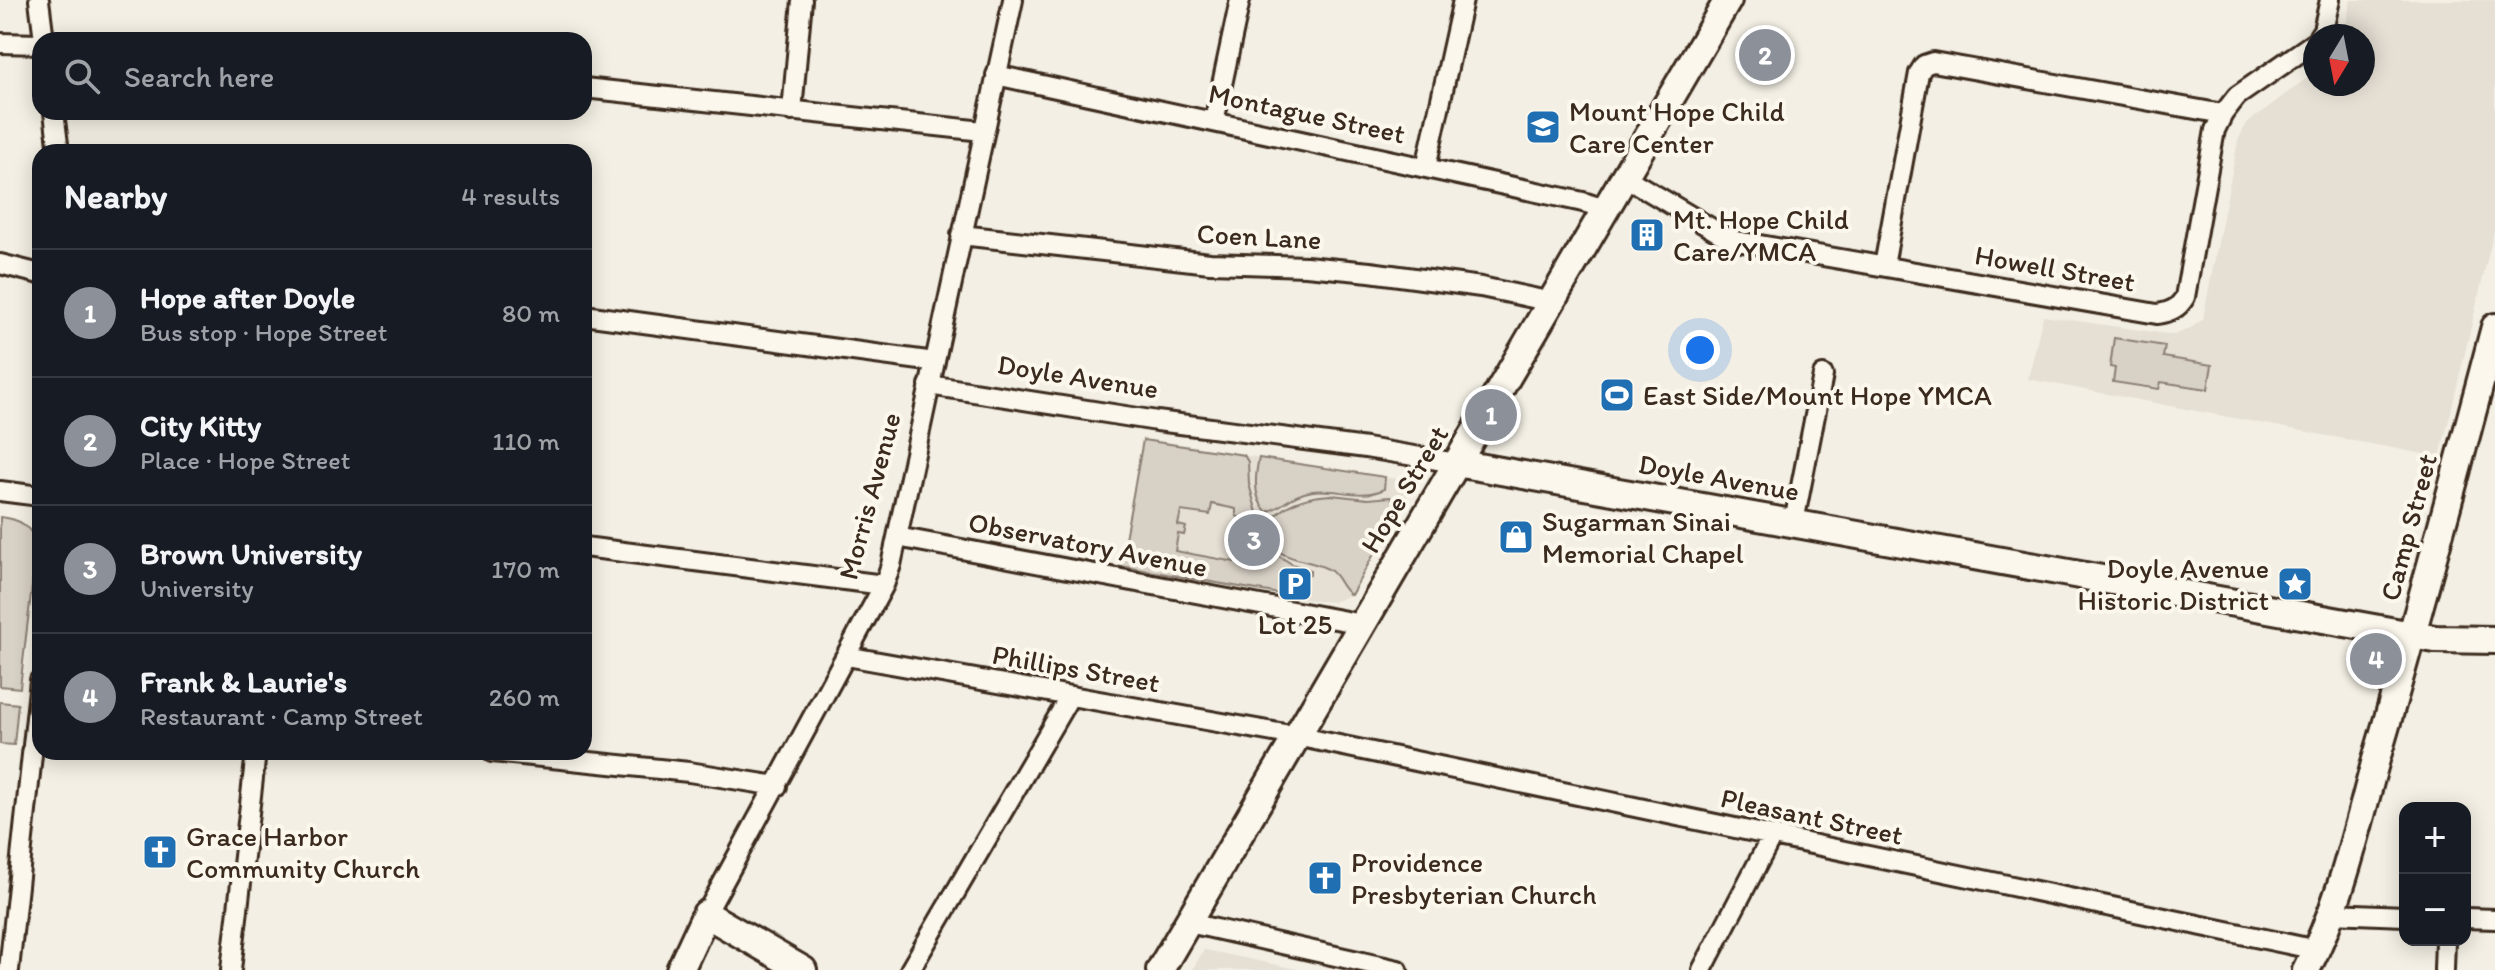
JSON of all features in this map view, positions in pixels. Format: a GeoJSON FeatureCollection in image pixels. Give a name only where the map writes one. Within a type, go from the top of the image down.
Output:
{"type":"FeatureCollection","features":[{"type":"Feature","properties":{"kind":"street"},"geometry":{"type":"LineString","coordinates":[[39,0],[43,32]]}},
{"type":"Feature","properties":{"kind":"street"},"geometry":{"type":"LineString","coordinates":[[792,111],[802,0]]}},
{"type":"Feature","properties":{"kind":"street","name":"Morris Avenue"},"geometry":{"type":"LineString","coordinates":[[680,970],[706,914],[884,585],[1013,0]]}},
{"type":"Feature","properties":{"kind":"street"},"geometry":{"type":"LineString","coordinates":[[1214,122],[1240,0]]}},
{"type":"Feature","properties":{"kind":"street"},"geometry":{"type":"LineString","coordinates":[[1426,167],[1463,0]]}},
{"type":"Feature","properties":{"kind":"street","name":"Hope Street"},"geometry":{"type":"LineString","coordinates":[[1160,970],[1728,0]]}},
{"type":"Feature","properties":{"kind":"street"},"geometry":{"type":"LineString","coordinates":[[2324,24],[2330,0]]}},
{"type":"Feature","properties":{"kind":"street"},"geometry":{"type":"LineString","coordinates":[[0,43],[32,44]]}},
{"type":"Feature","properties":{"kind":"street","name":"Howell Street"},"geometry":{"type":"LineString","coordinates":[[1625,177],[1731,240],[2157,314],[2171,311],[2185,297],[2215,130],[2223,114],[2237,96],[2303,50]]}},
{"type":"Feature","properties":{"kind":"street"},"geometry":{"type":"LineString","coordinates":[[1884,266],[1919,73],[1924,65],[1933,62],[2223,114]]}},
{"type":"Feature","properties":{"kind":"street","name":"Montague Street"},"geometry":{"type":"LineString","coordinates":[[996,75],[1426,167],[1605,209]]}},
{"type":"Feature","properties":{"kind":"street"},"geometry":{"type":"LineString","coordinates":[[592,89],[983,131]]}},
{"type":"Feature","properties":{"kind":"street"},"geometry":{"type":"LineString","coordinates":[[55,120],[58,144]]}},
{"type":"Feature","properties":{"kind":"street","name":"Coen Lane"},"geometry":{"type":"LineString","coordinates":[[961,235],[1210,263],[1370,272],[1481,287],[1552,302]]}},
{"type":"Feature","properties":{"kind":"street"},"geometry":{"type":"LineString","coordinates":[[0,264],[32,272]]}},
{"type":"Feature","properties":{"kind":"street"},"geometry":{"type":"LineString","coordinates":[[592,316],[935,362]]}},
{"type":"Feature","properties":{"kind":"street","name":"Camp Street"},"geometry":{"type":"LineString","coordinates":[[2311,960],[2331,913],[2412,635],[2495,327]]}},
{"type":"Feature","properties":{"kind":"street"},"geometry":{"type":"LineString","coordinates":[[1794,522],[1823,375]]}},
{"type":"Feature","properties":{"kind":"street","name":"Doyle Avenue"},"geometry":{"type":"LineString","coordinates":[[929,385],[1456,463],[2435,639],[2495,640]]}},
{"type":"Feature","properties":{"kind":"street"},"geometry":{"type":"LineString","coordinates":[[0,491],[32,495]]}},
{"type":"Feature","properties":{"kind":"street","name":"Observatory Avenue"},"geometry":{"type":"LineString","coordinates":[[897,537],[1362,624]]}},
{"type":"Feature","properties":{"kind":"street"},"geometry":{"type":"LineString","coordinates":[[592,548],[884,585]]}},
{"type":"Feature","properties":{"kind":"street","name":"Phillips Street"},"geometry":{"type":"LineString","coordinates":[[846,656],[1296,736]]}},
{"type":"Feature","properties":{"kind":"street"},"geometry":{"type":"LineString","coordinates":[[910,970],[1070,696]]}},
{"type":"Feature","properties":{"kind":"street","name":"Pleasant Street"},"geometry":{"type":"LineString","coordinates":[[1296,736],[1772,836],[2311,960]]}},
{"type":"Feature","properties":{"kind":"street"},"geometry":{"type":"LineString","coordinates":[[9,970],[32,746]]}},
{"type":"Feature","properties":{"kind":"street"},"geometry":{"type":"LineString","coordinates":[[231,970],[255,760]]}},
{"type":"Feature","properties":{"kind":"street"},"geometry":{"type":"LineString","coordinates":[[571,760],[689,772],[777,786]]}},
{"type":"Feature","properties":{"kind":"street"},"geometry":{"type":"LineString","coordinates":[[1702,970],[1772,836]]}},
{"type":"Feature","properties":{"kind":"street"},"geometry":{"type":"LineString","coordinates":[[2331,913],[2399,916]]}},
{"type":"Feature","properties":{"kind":"street"},"geometry":{"type":"LineString","coordinates":[[706,914],[803,970]]}},
{"type":"Feature","properties":{"kind":"street"},"geometry":{"type":"LineString","coordinates":[[2471,918],[2495,919]]}},
{"type":"Feature","properties":{"kind":"street"},"geometry":{"type":"LineString","coordinates":[[1189,923],[1398,970]]}},
{"type":"Feature","properties":{"kind":"street"},"geometry":{"type":"LineString","coordinates":[[2444,970],[2445,946]]}},
{"type":"Feature","properties":{"kind":"shaded area"},"geometry":{"type":"Polygon","coordinates":[[[2351,0],[2495,0],[2495,227],[2440,457],[2028,379],[2043,316],[2174,335],[2203,319],[2238,141],[2246,124],[2303,81],[2303,96],[2375,96],[2375,24],[2346,24],[2351,0]]]}},
{"type":"Feature","properties":{"kind":"shaded area"},"geometry":{"type":"Polygon","coordinates":[[[2114,338],[2165,346],[2163,357],[2212,365],[2208,389],[2161,382],[2159,389],[2113,382],[2115,368],[2110,367],[2114,338]]]}},
{"type":"Feature","properties":{"kind":"shaded area"},"geometry":{"type":"Polygon","coordinates":[[[1143,440],[1411,481],[1413,487],[1351,595],[1333,602],[1317,601],[1120,566],[1143,440]]]}},
{"type":"Feature","properties":{"kind":"shaded area"},"geometry":{"type":"Polygon","coordinates":[[[1143,440],[1244,455],[1248,462],[1249,484],[1261,527],[1236,516],[1236,509],[1212,504],[1210,515],[1181,511],[1178,525],[1186,527],[1184,535],[1178,534],[1175,551],[1235,562],[1251,552],[1266,548],[1292,564],[1310,570],[1310,575],[1284,571],[1280,594],[1120,566],[1143,440]]]}},
{"type":"Feature","properties":{"kind":"shaded area"},"geometry":{"type":"Polygon","coordinates":[[[1259,458],[1385,477],[1384,489],[1367,494],[1313,491],[1267,512],[1257,494],[1259,458]]]}},
{"type":"Feature","properties":{"kind":"shaded area"},"geometry":{"type":"Polygon","coordinates":[[[1331,495],[1368,499],[1390,497],[1398,505],[1397,513],[1351,595],[1331,571],[1278,551],[1269,535],[1272,520],[1290,505],[1331,495]]]}},
{"type":"Feature","properties":{"kind":"shaded area"},"geometry":{"type":"Polygon","coordinates":[[[0,517],[23,524],[32,534],[32,586],[20,688],[0,686],[0,517]]]}},
{"type":"Feature","properties":{"kind":"shaded area"},"geometry":{"type":"Polygon","coordinates":[[[0,702],[18,704],[14,745],[0,744],[0,702]]]}},
{"type":"Feature","properties":{"kind":"shaded area"},"geometry":{"type":"Polygon","coordinates":[[[1205,950],[1301,970],[1192,970],[1205,950]]]}},
{"type":"Feature","properties":{"kind":"place","name":"City Kitty"},"geometry":{"type":"Point","coordinates":[1765,55]}},
{"type":"Feature","properties":{"kind":"place","name":"Mount Hope Child Care Center"},"geometry":{"type":"Point","coordinates":[1543,127]}},
{"type":"Feature","properties":{"kind":"place","name":"Mt. Hope Child Care/YMCA"},"geometry":{"type":"Point","coordinates":[1647,235]}},
{"type":"Feature","properties":{"kind":"place","name":"East Side/Mount Hope YMCA"},"geometry":{"type":"Point","coordinates":[1617,395]}},
{"type":"Feature","properties":{"kind":"place","name":"Hope after Doyle"},"geometry":{"type":"Point","coordinates":[1491,415]}},
{"type":"Feature","properties":{"kind":"place","name":"Sugarman Sinai Memorial Chapel"},"geometry":{"type":"Point","coordinates":[1516,537]}},
{"type":"Feature","properties":{"kind":"place","name":"Brown University"},"geometry":{"type":"Point","coordinates":[1254,540]}},
{"type":"Feature","properties":{"kind":"place","name":"Lot 25"},"geometry":{"type":"Point","coordinates":[1295,584]}},
{"type":"Feature","properties":{"kind":"place","name":"Doyle Avenue Historic District"},"geometry":{"type":"Point","coordinates":[2295,584]}},
{"type":"Feature","properties":{"kind":"place","name":"Frank & Laurie's"},"geometry":{"type":"Point","coordinates":[2376,659]}},
{"type":"Feature","properties":{"kind":"place","name":"Grace Harbor Community Church"},"geometry":{"type":"Point","coordinates":[160,852]}},
{"type":"Feature","properties":{"kind":"place","name":"Providence Presbyterian Church"},"geometry":{"type":"Point","coordinates":[1325,878]}}]}
